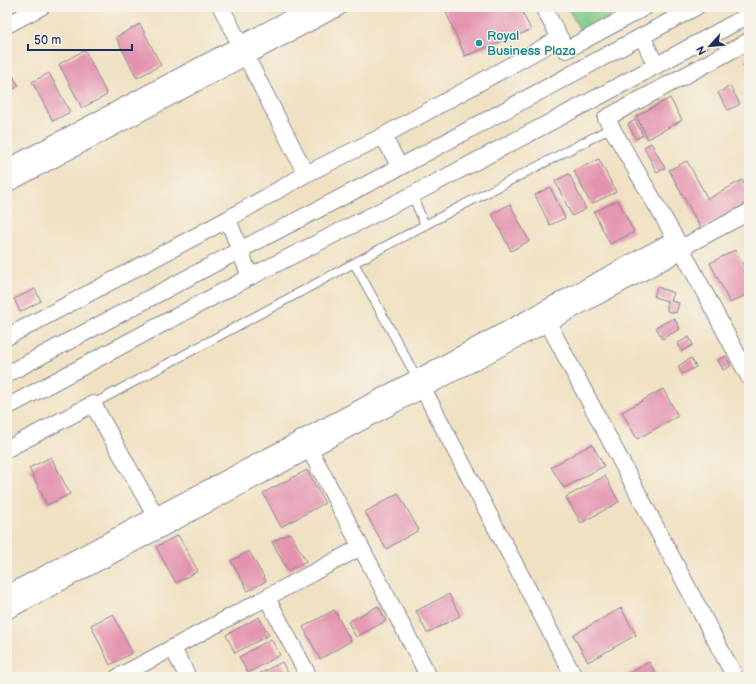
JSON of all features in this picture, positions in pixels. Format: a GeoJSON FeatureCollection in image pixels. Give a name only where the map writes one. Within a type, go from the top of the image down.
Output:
{"type":"FeatureCollection","features":[{"type":"Feature","properties":{"kind":"street"},"geometry":{"type":"LineString","coordinates":[[7,25],[41,7]]}},
{"type":"Feature","properties":{"kind":"street"},"geometry":{"type":"LineString","coordinates":[[221,7],[306,174]]}},
{"type":"Feature","properties":{"kind":"street"},"geometry":{"type":"LineString","coordinates":[[7,184],[243,50],[311,7]]}},
{"type":"Feature","properties":{"kind":"street"},"geometry":{"type":"LineString","coordinates":[[7,168],[243,50],[339,7]]}},
{"type":"Feature","properties":{"kind":"street"},"geometry":{"type":"LineString","coordinates":[[543,7],[566,50],[645,7]]}},
{"type":"Feature","properties":{"kind":"street"},"geometry":{"type":"LineString","coordinates":[[7,374],[400,167],[696,7]]}},
{"type":"Feature","properties":{"kind":"street"},"geometry":{"type":"LineString","coordinates":[[7,407],[250,277],[412,195],[749,16]]}},
{"type":"Feature","properties":{"kind":"street"},"geometry":{"type":"LineString","coordinates":[[642,36],[656,66]]}},
{"type":"Feature","properties":{"kind":"street"},"geometry":{"type":"LineString","coordinates":[[7,337],[228,219],[306,174],[383,136],[560,38]]}},
{"type":"Feature","properties":{"kind":"street"},"geometry":{"type":"LineString","coordinates":[[749,41],[609,123],[681,248],[749,375]]}},
{"type":"Feature","properties":{"kind":"street"},"geometry":{"type":"LineString","coordinates":[[383,136],[400,167]]}},
{"type":"Feature","properties":{"kind":"street"},"geometry":{"type":"LineString","coordinates":[[7,594],[420,384],[548,323],[671,257],[681,248],[749,212]]}},
{"type":"Feature","properties":{"kind":"street"},"geometry":{"type":"LineString","coordinates":[[228,219],[250,277]]}},
{"type":"Feature","properties":{"kind":"street"},"geometry":{"type":"LineString","coordinates":[[7,611],[310,450],[420,384],[666,244],[681,248]]}},
{"type":"Feature","properties":{"kind":"street"},"geometry":{"type":"LineString","coordinates":[[548,323],[735,677]]}},
{"type":"Feature","properties":{"kind":"street"},"geometry":{"type":"LineString","coordinates":[[420,384],[574,677]]}},
{"type":"Feature","properties":{"kind":"street"},"geometry":{"type":"LineString","coordinates":[[7,449],[93,404],[156,517]]}},
{"type":"Feature","properties":{"kind":"street"},"geometry":{"type":"LineString","coordinates":[[310,450],[430,677]]}},
{"type":"Feature","properties":{"kind":"street"},"geometry":{"type":"LineString","coordinates":[[118,677],[173,649],[360,547]]}},
{"type":"Feature","properties":{"kind":"street"},"geometry":{"type":"LineString","coordinates":[[267,598],[309,677]]}},
{"type":"Feature","properties":{"kind":"street"},"geometry":{"type":"LineString","coordinates":[[173,649],[188,677]]}},
{"type":"Feature","properties":{"kind":"lane"},"geometry":{"type":"LineString","coordinates":[[93,404],[425,225],[609,123]]}},
{"type":"Feature","properties":{"kind":"lane"},"geometry":{"type":"LineString","coordinates":[[412,195],[425,225]]}},
{"type":"Feature","properties":{"kind":"lane"},"geometry":{"type":"LineString","coordinates":[[354,263],[420,384]]}},
{"type":"Feature","properties":{"kind":"green space"},"geometry":{"type":"Polygon","coordinates":[[[567,7],[628,7],[581,32],[567,7]]]}},
{"type":"Feature","properties":{"kind":"building","name":"Royal Business Plaza"},"geometry":{"type":"Polygon","coordinates":[[[444,7],[520,7],[531,30],[465,56],[444,7]]]}},
{"type":"Feature","properties":{"kind":"building"},"geometry":{"type":"Polygon","coordinates":[[[140,24],[161,65],[137,78],[116,37],[140,24]]]}},
{"type":"Feature","properties":{"kind":"building"},"geometry":{"type":"Polygon","coordinates":[[[85,50],[107,95],[82,108],[59,64],[85,50]]]}},
{"type":"Feature","properties":{"kind":"building"},"geometry":{"type":"Polygon","coordinates":[[[7,67],[19,86],[7,93],[7,67]]]}},
{"type":"Feature","properties":{"kind":"building"},"geometry":{"type":"Polygon","coordinates":[[[49,73],[70,112],[53,121],[32,82],[49,73]]]}},
{"type":"Feature","properties":{"kind":"building"},"geometry":{"type":"Polygon","coordinates":[[[730,86],[740,104],[728,110],[718,93],[730,86]]]}},
{"type":"Feature","properties":{"kind":"building"},"geometry":{"type":"Polygon","coordinates":[[[670,98],[682,120],[648,139],[636,116],[670,98]]]}},
{"type":"Feature","properties":{"kind":"building"},"geometry":{"type":"Polygon","coordinates":[[[635,120],[643,135],[636,139],[628,124],[635,120]]]}},
{"type":"Feature","properties":{"kind":"building"},"geometry":{"type":"Polygon","coordinates":[[[651,143],[665,168],[657,173],[644,147],[651,143]]]}},
{"type":"Feature","properties":{"kind":"building"},"geometry":{"type":"Polygon","coordinates":[[[599,159],[616,192],[591,204],[574,171],[599,159]]]}},
{"type":"Feature","properties":{"kind":"building"},"geometry":{"type":"Polygon","coordinates":[[[687,161],[708,199],[742,180],[749,192],[749,202],[701,229],[669,170],[687,161]]]}},
{"type":"Feature","properties":{"kind":"building"},"geometry":{"type":"Polygon","coordinates":[[[569,174],[586,209],[572,216],[555,181],[569,174]]]}},
{"type":"Feature","properties":{"kind":"building"},"geometry":{"type":"Polygon","coordinates":[[[550,187],[565,218],[550,225],[535,195],[550,187]]]}},
{"type":"Feature","properties":{"kind":"building"},"geometry":{"type":"Polygon","coordinates":[[[618,200],[634,232],[610,244],[594,212],[618,200]]]}},
{"type":"Feature","properties":{"kind":"building"},"geometry":{"type":"Polygon","coordinates":[[[510,204],[529,241],[511,251],[492,214],[510,204]]]}},
{"type":"Feature","properties":{"kind":"building"},"geometry":{"type":"Polygon","coordinates":[[[735,250],[749,276],[749,293],[730,303],[710,263],[735,250]]]}},
{"type":"Feature","properties":{"kind":"building"},"geometry":{"type":"Polygon","coordinates":[[[657,287],[674,293],[671,301],[679,303],[676,313],[667,311],[667,301],[654,297],[657,287]]]}},
{"type":"Feature","properties":{"kind":"building"},"geometry":{"type":"Polygon","coordinates":[[[35,289],[41,301],[20,312],[14,299],[35,289]]]}},
{"type":"Feature","properties":{"kind":"building"},"geometry":{"type":"Polygon","coordinates":[[[674,318],[680,329],[662,339],[656,327],[674,318]]]}},
{"type":"Feature","properties":{"kind":"building"},"geometry":{"type":"Polygon","coordinates":[[[689,337],[693,345],[682,351],[678,343],[689,337]]]}},
{"type":"Feature","properties":{"kind":"building"},"geometry":{"type":"Polygon","coordinates":[[[726,356],[731,366],[723,370],[718,360],[726,356]]]}},
{"type":"Feature","properties":{"kind":"building"},"geometry":{"type":"Polygon","coordinates":[[[691,358],[696,367],[682,374],[678,366],[691,358]]]}},
{"type":"Feature","properties":{"kind":"building"},"geometry":{"type":"Polygon","coordinates":[[[663,389],[678,416],[637,439],[622,412],[663,389]]]}},
{"type":"Feature","properties":{"kind":"building"},"geometry":{"type":"Polygon","coordinates":[[[592,444],[604,466],[564,488],[551,467],[592,444]]]}},
{"type":"Feature","properties":{"kind":"building"},"geometry":{"type":"Polygon","coordinates":[[[51,457],[70,494],[47,505],[29,468],[51,457]]]}},
{"type":"Feature","properties":{"kind":"building"},"geometry":{"type":"Polygon","coordinates":[[[307,470],[325,503],[281,527],[263,493],[307,470]]]}},
{"type":"Feature","properties":{"kind":"building"},"geometry":{"type":"Polygon","coordinates":[[[605,476],[619,502],[581,523],[566,497],[605,476]]]}},
{"type":"Feature","properties":{"kind":"building"},"geometry":{"type":"Polygon","coordinates":[[[398,493],[419,530],[386,549],[365,512],[398,493]]]}},
{"type":"Feature","properties":{"kind":"building"},"geometry":{"type":"Polygon","coordinates":[[[290,533],[306,561],[288,571],[272,542],[290,533]]]}},
{"type":"Feature","properties":{"kind":"building"},"geometry":{"type":"Polygon","coordinates":[[[178,535],[198,571],[176,583],[156,547],[178,535]]]}},
{"type":"Feature","properties":{"kind":"building"},"geometry":{"type":"Polygon","coordinates":[[[249,551],[266,581],[248,591],[231,561],[249,551]]]}},
{"type":"Feature","properties":{"kind":"building"},"geometry":{"type":"Polygon","coordinates":[[[449,594],[460,616],[427,633],[416,611],[449,594]]]}},
{"type":"Feature","properties":{"kind":"building"},"geometry":{"type":"Polygon","coordinates":[[[378,606],[386,621],[356,637],[348,622],[378,606]]]}},
{"type":"Feature","properties":{"kind":"building"},"geometry":{"type":"Polygon","coordinates":[[[621,608],[636,635],[588,662],[573,635],[621,608]]]}},
{"type":"Feature","properties":{"kind":"building"},"geometry":{"type":"Polygon","coordinates":[[[334,610],[351,641],[320,659],[303,627],[334,610]]]}},
{"type":"Feature","properties":{"kind":"building"},"geometry":{"type":"Polygon","coordinates":[[[113,614],[132,653],[110,665],[91,625],[113,614]]]}},
{"type":"Feature","properties":{"kind":"building"},"geometry":{"type":"Polygon","coordinates":[[[259,617],[269,635],[235,653],[226,635],[259,617]]]}},
{"type":"Feature","properties":{"kind":"building"},"geometry":{"type":"Polygon","coordinates":[[[271,639],[280,655],[248,673],[239,657],[271,639]]]}},
{"type":"Feature","properties":{"kind":"building"},"geometry":{"type":"Polygon","coordinates":[[[282,662],[290,677],[253,677],[282,662]]]}},
{"type":"Feature","properties":{"kind":"building"},"geometry":{"type":"Polygon","coordinates":[[[649,662],[658,677],[623,677],[649,662]]]}},
{"type":"Feature","properties":{"kind":"place","name":"Royal Business Plaza"},"geometry":{"type":"Point","coordinates":[479,43]}}]}
